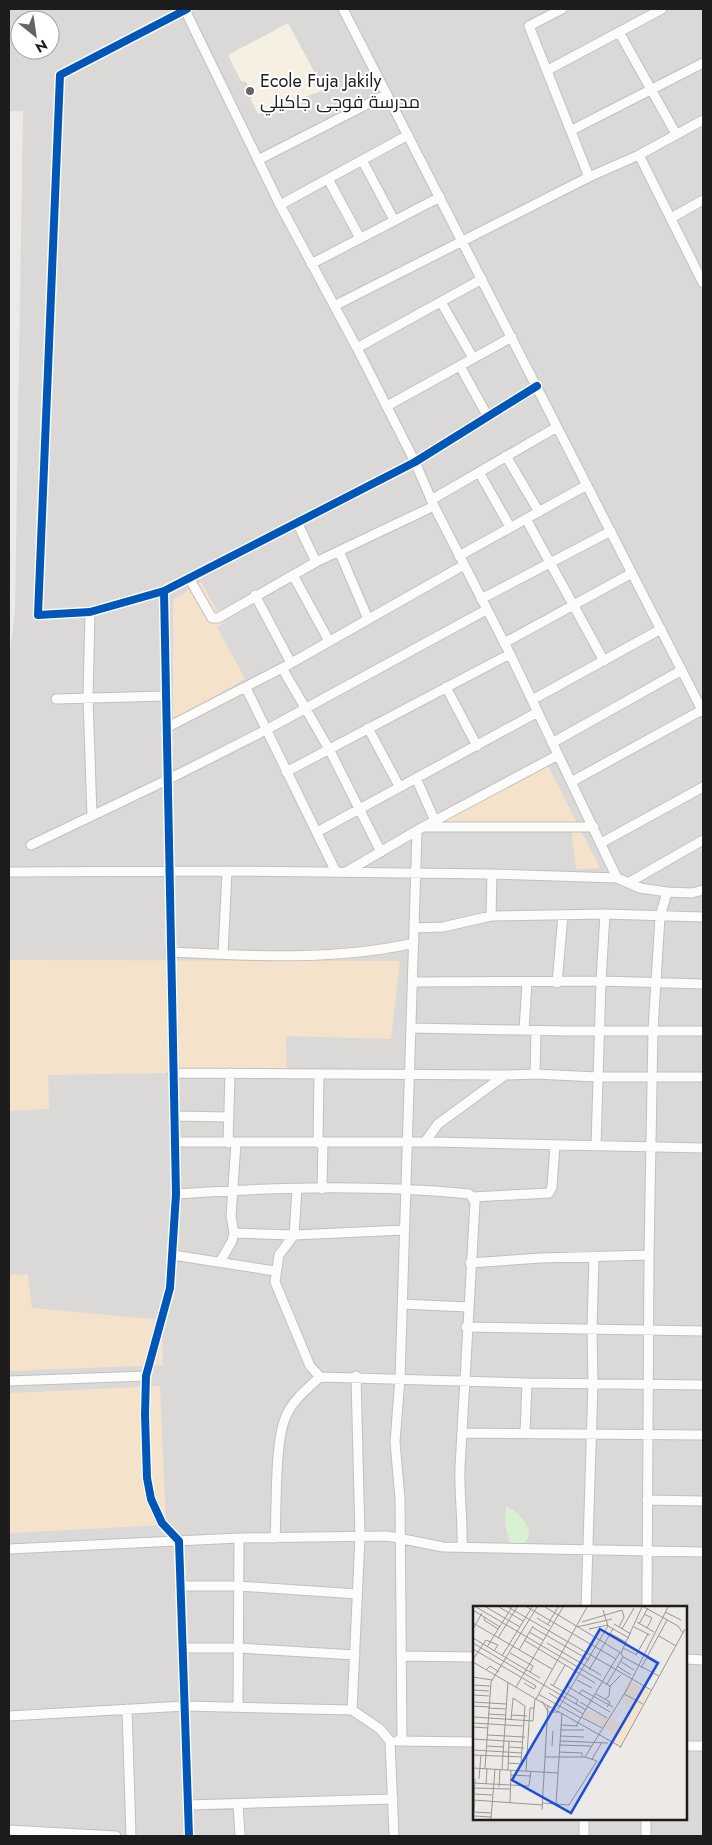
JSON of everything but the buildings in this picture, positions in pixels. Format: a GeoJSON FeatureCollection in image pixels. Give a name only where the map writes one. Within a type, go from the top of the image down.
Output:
{"type":"FeatureCollection","features":[{"type":"Feature","properties":{"kind":"street"},"geometry":{"type":"LineString","coordinates":[[537,386],[415,462],[164,591],[90,612],[38,616],[60,75],[186,9],[280,205],[357,348],[415,462],[433,503],[510,654],[617,878]]}},
{"type":"Feature","properties":{"kind":"street"},"geometry":{"type":"LineString","coordinates":[[344,9],[703,711],[571,782]]}},
{"type":"Feature","properties":{"kind":"street"},"geometry":{"type":"LineString","coordinates":[[562,9],[529,26],[572,130],[589,177]]}},
{"type":"Feature","properties":{"kind":"street"},"geometry":{"type":"LineString","coordinates":[[548,70],[662,9]]}},
{"type":"Feature","properties":{"kind":"street"},"geometry":{"type":"LineString","coordinates":[[619,32],[676,134]]}},
{"type":"Feature","properties":{"kind":"street"},"geometry":{"type":"LineString","coordinates":[[572,130],[703,63]]}},
{"type":"Feature","properties":{"kind":"street"},"geometry":{"type":"LineString","coordinates":[[258,160],[387,94]]}},
{"type":"Feature","properties":{"kind":"street"},"geometry":{"type":"LineString","coordinates":[[334,306],[589,177],[639,155],[703,120]]}},
{"type":"Feature","properties":{"kind":"street"},"geometry":{"type":"LineString","coordinates":[[280,205],[408,135]]}},
{"type":"Feature","properties":{"kind":"street"},"geometry":{"type":"LineString","coordinates":[[639,155],[703,280]]}},
{"type":"Feature","properties":{"kind":"street"},"geometry":{"type":"LineString","coordinates":[[362,160],[394,220]]}},
{"type":"Feature","properties":{"kind":"street"},"geometry":{"type":"LineString","coordinates":[[328,179],[360,238]]}},
{"type":"Feature","properties":{"kind":"street"},"geometry":{"type":"LineString","coordinates":[[311,264],[440,197]]}},
{"type":"Feature","properties":{"kind":"street"},"geometry":{"type":"LineString","coordinates":[[671,218],[703,200]]}},
{"type":"Feature","properties":{"kind":"street"},"geometry":{"type":"LineString","coordinates":[[357,348],[482,279]]}},
{"type":"Feature","properties":{"kind":"street"},"geometry":{"type":"LineString","coordinates":[[440,302],[472,358]]}},
{"type":"Feature","properties":{"kind":"street"},"geometry":{"type":"LineString","coordinates":[[386,406],[512,338]]}},
{"type":"Feature","properties":{"kind":"street"},"geometry":{"type":"LineString","coordinates":[[460,366],[488,418]]}},
{"type":"Feature","properties":{"kind":"street"},"geometry":{"type":"LineString","coordinates":[[190,578],[214,619],[316,562],[433,503],[478,472],[557,427]]}},
{"type":"Feature","properties":{"kind":"street"},"geometry":{"type":"LineString","coordinates":[[506,456],[539,512]]}},
{"type":"Feature","properties":{"kind":"street"},"geometry":{"type":"LineString","coordinates":[[478,472],[510,527]]}},
{"type":"Feature","properties":{"kind":"street"},"geometry":{"type":"LineString","coordinates":[[459,556],[587,486]]}},
{"type":"Feature","properties":{"kind":"street"},"geometry":{"type":"LineString","coordinates":[[526,519],[572,606],[604,661]]}},
{"type":"Feature","properties":{"kind":"street"},"geometry":{"type":"LineString","coordinates":[[297,522],[316,562]]}},
{"type":"Feature","properties":{"kind":"street"},"geometry":{"type":"LineString","coordinates":[[481,599],[611,531]]}},
{"type":"Feature","properties":{"kind":"street"},"geometry":{"type":"LineString","coordinates":[[339,551],[368,619]]}},
{"type":"Feature","properties":{"kind":"street"},"geometry":{"type":"LineString","coordinates":[[166,728],[246,688],[464,565]]}},
{"type":"Feature","properties":{"kind":"street"},"geometry":{"type":"LineString","coordinates":[[504,643],[632,573]]}},
{"type":"Feature","properties":{"kind":"street"},"geometry":{"type":"LineString","coordinates":[[293,575],[328,641]]}},
{"type":"Feature","properties":{"kind":"street"},"geometry":{"type":"LineString","coordinates":[[164,591],[168,872],[176,1194],[169,1296],[157,1330],[146,1376],[147,1478],[151,1499],[162,1523],[179,1541],[189,1836]]}},
{"type":"Feature","properties":{"kind":"street"},"geometry":{"type":"LineString","coordinates":[[255,595],[291,663]]}},
{"type":"Feature","properties":{"kind":"street"},"geometry":{"type":"LineString","coordinates":[[31,845],[266,730],[486,610]]}},
{"type":"Feature","properties":{"kind":"street"},"geometry":{"type":"LineString","coordinates":[[90,612],[88,698],[92,816]]}},
{"type":"Feature","properties":{"kind":"street"},"geometry":{"type":"LineString","coordinates":[[532,700],[661,629]]}},
{"type":"Feature","properties":{"kind":"street"},"geometry":{"type":"LineString","coordinates":[[286,772],[510,654]]}},
{"type":"Feature","properties":{"kind":"street"},"geometry":{"type":"LineString","coordinates":[[282,668],[306,707],[380,852]]}},
{"type":"Feature","properties":{"kind":"street"},"geometry":{"type":"LineString","coordinates":[[552,743],[682,670]]}},
{"type":"Feature","properties":{"kind":"street"},"geometry":{"type":"LineString","coordinates":[[446,687],[476,746]]}},
{"type":"Feature","properties":{"kind":"street"},"geometry":{"type":"LineString","coordinates":[[246,688],[336,872]]}},
{"type":"Feature","properties":{"kind":"street"},"geometry":{"type":"LineString","coordinates":[[56,699],[166,696]]}},
{"type":"Feature","properties":{"kind":"street"},"geometry":{"type":"LineString","coordinates":[[317,832],[398,786],[538,712]]}},
{"type":"Feature","properties":{"kind":"street"},"geometry":{"type":"LineString","coordinates":[[368,728],[398,786]]}},
{"type":"Feature","properties":{"kind":"street"},"geometry":{"type":"LineString","coordinates":[[346,872],[420,829],[558,754]]}},
{"type":"Feature","properties":{"kind":"street"},"geometry":{"type":"LineString","coordinates":[[416,778],[435,821]]}},
{"type":"Feature","properties":{"kind":"street"},"geometry":{"type":"LineString","coordinates":[[601,843],[703,787]]}},
{"type":"Feature","properties":{"kind":"street"},"geometry":{"type":"LineString","coordinates":[[420,829],[594,827]]}},
{"type":"Feature","properties":{"kind":"street"},"geometry":{"type":"LineString","coordinates":[[402,1741],[400,1499],[395,1442],[400,1378],[416,873],[420,829]]}},
{"type":"Feature","properties":{"kind":"street"},"geometry":{"type":"LineString","coordinates":[[628,883],[703,840]]}},
{"type":"Feature","properties":{"kind":"street"},"geometry":{"type":"LineString","coordinates":[[223,954],[227,871]]}},
{"type":"Feature","properties":{"kind":"street"},"geometry":{"type":"LineString","coordinates":[[9,872],[227,871],[492,874],[617,878],[640,888],[667,892],[692,893],[703,890]]}},
{"type":"Feature","properties":{"kind":"street"},"geometry":{"type":"LineString","coordinates":[[491,916],[492,874]]}},
{"type":"Feature","properties":{"kind":"street"},"geometry":{"type":"LineString","coordinates":[[647,1606],[648,1330],[653,1030],[660,917],[667,892]]}},
{"type":"Feature","properties":{"kind":"street"},"geometry":{"type":"LineString","coordinates":[[414,928],[454,925],[491,916],[605,914],[703,917]]}},
{"type":"Feature","properties":{"kind":"street"},"geometry":{"type":"LineString","coordinates":[[596,1146],[597,1077],[605,914]]}},
{"type":"Feature","properties":{"kind":"street"},"geometry":{"type":"LineString","coordinates":[[557,983],[563,915]]}},
{"type":"Feature","properties":{"kind":"street"},"geometry":{"type":"LineString","coordinates":[[170,952],[223,954],[363,953],[414,943]]}},
{"type":"Feature","properties":{"kind":"street"},"geometry":{"type":"LineString","coordinates":[[414,982],[557,983],[601,981],[703,984]]}},
{"type":"Feature","properties":{"kind":"street"},"geometry":{"type":"LineString","coordinates":[[524,1030],[527,983]]}},
{"type":"Feature","properties":{"kind":"street"},"geometry":{"type":"LineString","coordinates":[[412,1028],[599,1032],[703,1031]]}},
{"type":"Feature","properties":{"kind":"street"},"geometry":{"type":"LineString","coordinates":[[535,1074],[536,1031]]}},
{"type":"Feature","properties":{"kind":"street"},"geometry":{"type":"LineString","coordinates":[[173,1073],[535,1074],[597,1077],[703,1077]]}},
{"type":"Feature","properties":{"kind":"street"},"geometry":{"type":"LineString","coordinates":[[220,1262],[232,1241],[234,1233],[231,1216],[232,1143],[229,1117],[230,1073]]}},
{"type":"Feature","properties":{"kind":"street"},"geometry":{"type":"LineString","coordinates":[[319,1074],[322,1189]]}},
{"type":"Feature","properties":{"kind":"street"},"geometry":{"type":"LineString","coordinates":[[425,1142],[438,1124],[506,1075]]}},
{"type":"Feature","properties":{"kind":"street"},"geometry":{"type":"LineString","coordinates":[[174,1116],[229,1117]]}},
{"type":"Feature","properties":{"kind":"street"},"geometry":{"type":"LineString","coordinates":[[175,1142],[425,1142],[703,1148]]}},
{"type":"Feature","properties":{"kind":"street"},"geometry":{"type":"LineString","coordinates":[[472,1197],[549,1192],[552,1187],[555,1145]]}},
{"type":"Feature","properties":{"kind":"street"},"geometry":{"type":"LineString","coordinates":[[176,1194],[232,1190],[406,1188],[469,1194],[472,1197],[475,1203],[467,1307],[459,1489],[463,1527],[462,1547]]}},
{"type":"Feature","properties":{"kind":"street"},"geometry":{"type":"LineString","coordinates":[[297,1189],[294,1235],[279,1255],[275,1271],[275,1282],[294,1323],[310,1366],[320,1376],[527,1383],[703,1385]]}},
{"type":"Feature","properties":{"kind":"street"},"geometry":{"type":"LineString","coordinates":[[234,1233],[294,1235],[404,1230]]}},
{"type":"Feature","properties":{"kind":"street"},"geometry":{"type":"LineString","coordinates":[[173,1255],[275,1271]]}},
{"type":"Feature","properties":{"kind":"street"},"geometry":{"type":"LineString","coordinates":[[470,1263],[649,1255]]}},
{"type":"Feature","properties":{"kind":"street"},"geometry":{"type":"LineString","coordinates":[[586,1606],[590,1433],[594,1383],[592,1329],[594,1256]]}},
{"type":"Feature","properties":{"kind":"street"},"geometry":{"type":"LineString","coordinates":[[402,1304],[467,1307]]}},
{"type":"Feature","properties":{"kind":"street"},"geometry":{"type":"LineString","coordinates":[[466,1327],[703,1331]]}},
{"type":"Feature","properties":{"kind":"street"},"geometry":{"type":"LineString","coordinates":[[9,1381],[146,1376]]}},
{"type":"Feature","properties":{"kind":"street"},"geometry":{"type":"LineString","coordinates":[[275,1538],[280,1431],[287,1414],[296,1400],[320,1376]]}},
{"type":"Feature","properties":{"kind":"street"},"geometry":{"type":"LineString","coordinates":[[352,1710],[360,1537],[356,1376]]}},
{"type":"Feature","properties":{"kind":"street"},"geometry":{"type":"LineString","coordinates":[[525,1432],[527,1383]]}},
{"type":"Feature","properties":{"kind":"street"},"geometry":{"type":"LineString","coordinates":[[462,1432],[703,1435]]}},
{"type":"Feature","properties":{"kind":"street"},"geometry":{"type":"LineString","coordinates":[[647,1500],[703,1501]]}},
{"type":"Feature","properties":{"kind":"street"},"geometry":{"type":"LineString","coordinates":[[9,1549],[239,1538],[388,1536],[422,1544],[462,1547],[703,1552]]}},
{"type":"Feature","properties":{"kind":"street"},"geometry":{"type":"LineString","coordinates":[[238,1707],[239,1538]]}},
{"type":"Feature","properties":{"kind":"street"},"geometry":{"type":"LineString","coordinates":[[180,1586],[239,1586],[358,1594]]}},
{"type":"Feature","properties":{"kind":"street"},"geometry":{"type":"LineString","coordinates":[[183,1648],[239,1648],[355,1655]]}},
{"type":"Feature","properties":{"kind":"street"},"geometry":{"type":"LineString","coordinates":[[401,1656],[473,1657]]}},
{"type":"Feature","properties":{"kind":"street"},"geometry":{"type":"LineString","coordinates":[[687,1660],[703,1660]]}},
{"type":"Feature","properties":{"kind":"street"},"geometry":{"type":"LineString","coordinates":[[9,1716],[185,1706],[352,1710],[380,1729],[390,1741],[394,1836]]}},
{"type":"Feature","properties":{"kind":"street"},"geometry":{"type":"LineString","coordinates":[[127,1709],[131,1836]]}},
{"type":"Feature","properties":{"kind":"street"},"geometry":{"type":"LineString","coordinates":[[390,1741],[473,1742]]}},
{"type":"Feature","properties":{"kind":"street"},"geometry":{"type":"LineString","coordinates":[[687,1746],[703,1746]]}},
{"type":"Feature","properties":{"kind":"street"},"geometry":{"type":"LineString","coordinates":[[188,1805],[393,1799]]}},
{"type":"Feature","properties":{"kind":"street"},"geometry":{"type":"LineString","coordinates":[[238,1804],[240,1836]]}},
{"type":"Feature","properties":{"kind":"street"},"geometry":{"type":"LineString","coordinates":[[584,1820],[584,1836]]}},
{"type":"Feature","properties":{"kind":"street"},"geometry":{"type":"LineString","coordinates":[[646,1820],[646,1836]]}},
{"type":"Feature","properties":{"kind":"street"},"geometry":{"type":"LineString","coordinates":[[9,1830],[116,1836]]}},
{"type":"Feature","properties":{"kind":"shaded area"},"geometry":{"type":"Polygon","coordinates":[[[9,9],[703,9],[703,1836],[9,1836],[9,660],[15,613],[23,111],[9,111],[9,9]]]}},
{"type":"Feature","properties":{"kind":"shaded area"},"geometry":{"type":"Polygon","coordinates":[[[288,23],[324,90],[258,114],[251,100],[252,93],[246,82],[241,81],[228,55],[288,23]]]}},
{"type":"Feature","properties":{"kind":"sand"},"geometry":{"type":"Polygon","coordinates":[[[201,582],[224,623],[217,627],[245,679],[173,721],[173,600],[201,582]]]}},
{"type":"Feature","properties":{"kind":"sand"},"geometry":{"type":"Polygon","coordinates":[[[547,764],[600,868],[576,869],[571,826],[433,825],[547,764]]]}},
{"type":"Feature","properties":{"kind":"sand"},"geometry":{"type":"Polygon","coordinates":[[[9,960],[400,961],[391,1039],[286,1036],[287,1071],[48,1075],[49,1109],[9,1111],[9,960]]]}},
{"type":"Feature","properties":{"kind":"sand"},"geometry":{"type":"Polygon","coordinates":[[[9,1274],[28,1275],[32,1308],[162,1320],[163,1365],[9,1371],[9,1274]]]}},
{"type":"Feature","properties":{"kind":"sand"},"geometry":{"type":"Polygon","coordinates":[[[160,1386],[166,1525],[9,1533],[9,1393],[160,1386]]]}},
{"type":"Feature","properties":{"kind":"green space"},"geometry":{"type":"Polygon","coordinates":[[[506,1506],[521,1517],[528,1528],[529,1533],[523,1544],[513,1544],[509,1541],[505,1522],[506,1506]]]}},
{"type":"Feature","properties":{"kind":"cycle path"},"geometry":{"type":"LineString","coordinates":[[187,9],[60,75],[38,615],[90,612],[164,591],[415,462],[537,386]]}},
{"type":"Feature","properties":{"kind":"cycle path"},"geometry":{"type":"LineString","coordinates":[[164,591],[176,1194],[170,1288],[146,1376],[145,1415],[147,1478],[151,1499],[162,1523],[179,1541],[189,1836]]}},
{"type":"Feature","properties":{"kind":"place","name":"Ecole Fuja Jakily مدرسة فوجى جاكيلي"},"geometry":{"type":"Point","coordinates":[250,91]}}]}
